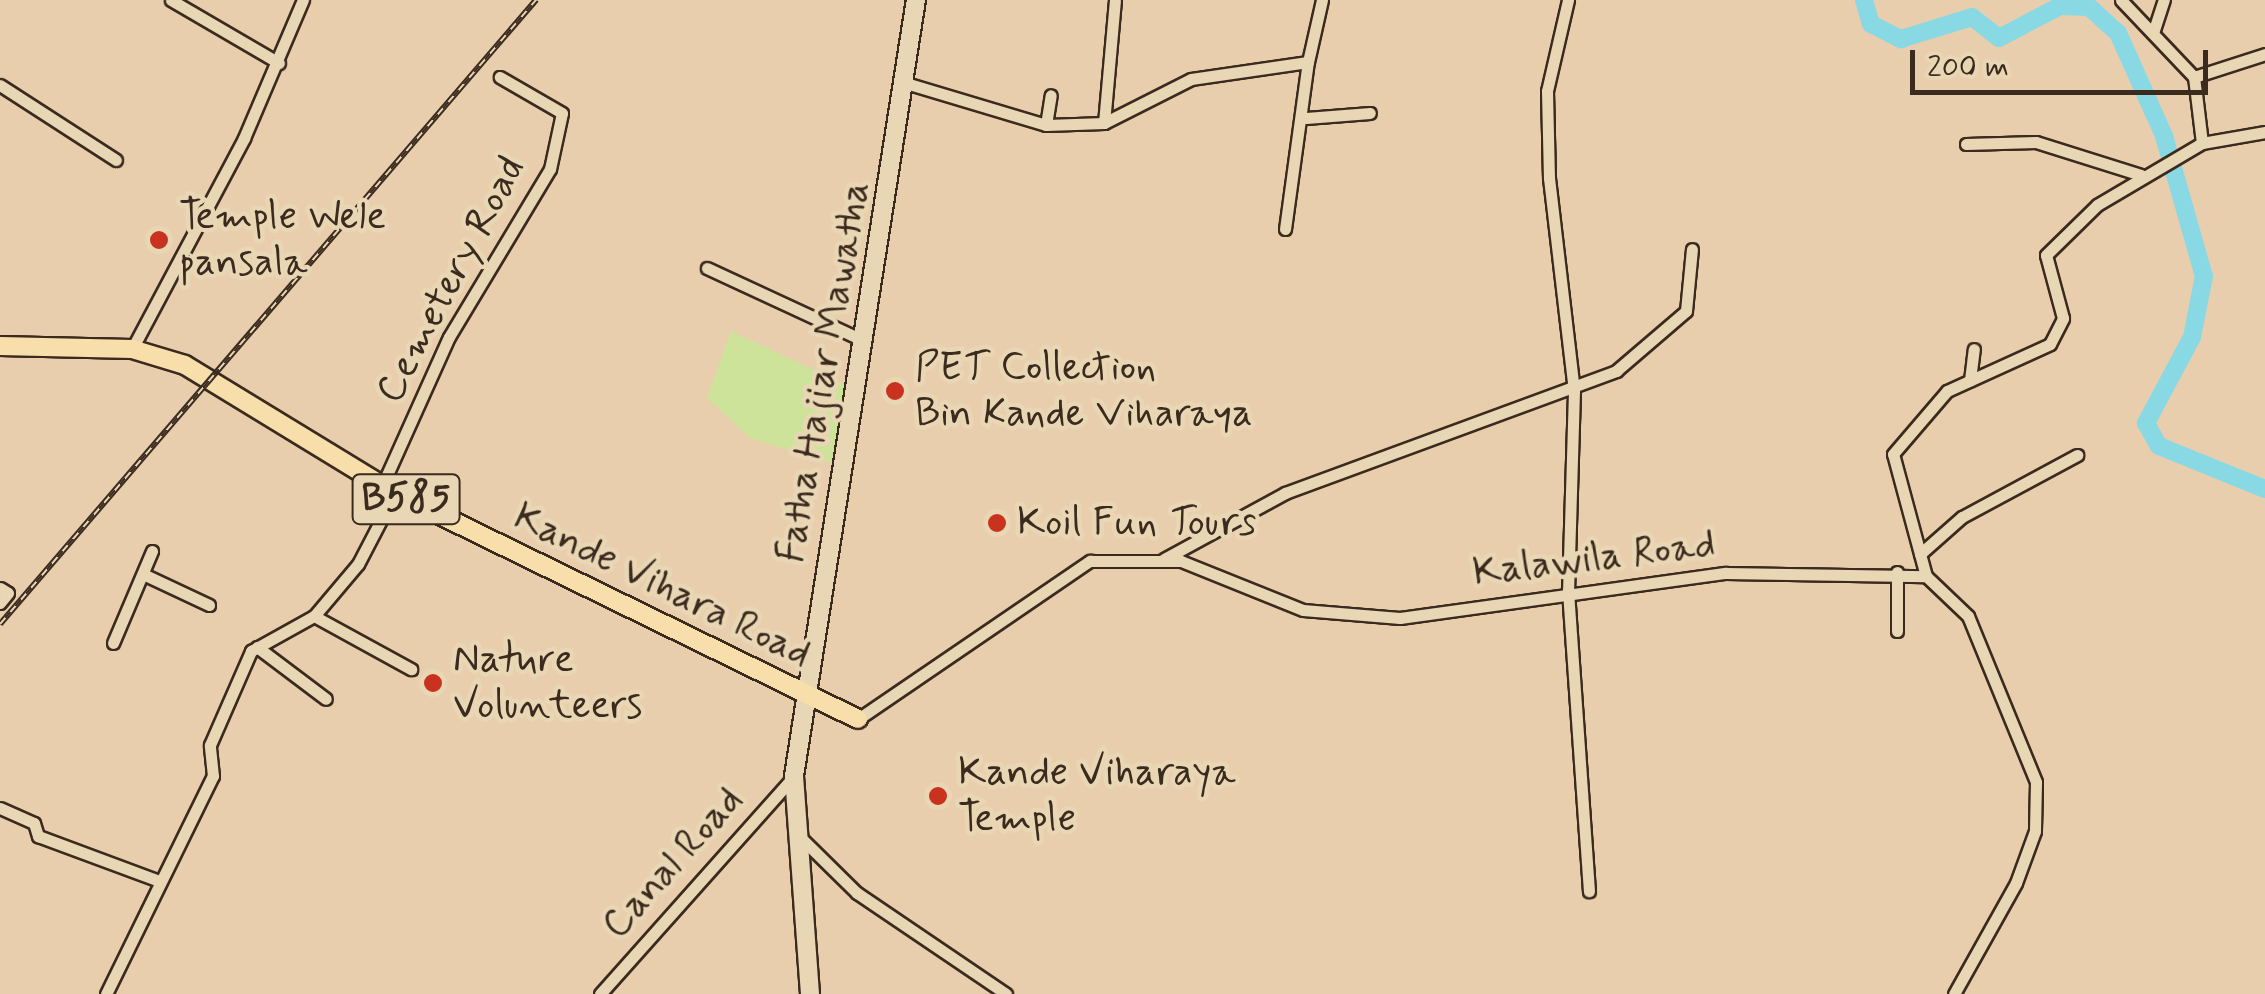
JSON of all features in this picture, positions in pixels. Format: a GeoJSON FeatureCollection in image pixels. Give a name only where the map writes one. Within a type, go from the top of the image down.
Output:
{"type":"FeatureCollection","features":[{"type":"Feature","properties":{"kind":"main road","name":"Kande Vihara Road"},"geometry":{"type":"LineString","coordinates":[[0,346],[132,349],[185,365],[388,490],[858,719]]}},
{"type":"Feature","properties":{"kind":"street"},"geometry":{"type":"LineString","coordinates":[[171,0],[278,64]]}},
{"type":"Feature","properties":{"kind":"street"},"geometry":{"type":"LineString","coordinates":[[132,349],[278,64],[303,0]]}},
{"type":"Feature","properties":{"kind":"street","name":"Fatha Hajiar Mawatha"},"geometry":{"type":"LineString","coordinates":[[810,994],[794,776],[862,340],[909,84],[916,0]]}},
{"type":"Feature","properties":{"kind":"street"},"geometry":{"type":"LineString","coordinates":[[1104,123],[1115,0]]}},
{"type":"Feature","properties":{"kind":"street"},"geometry":{"type":"LineString","coordinates":[[1285,229],[1306,118],[1308,62],[1322,0]]}},
{"type":"Feature","properties":{"kind":"street"},"geometry":{"type":"LineString","coordinates":[[1568,0],[1547,91],[1574,391],[1568,592],[1590,891]]}},
{"type":"Feature","properties":{"kind":"street"},"geometry":{"type":"LineString","coordinates":[[2121,0],[2194,77],[2199,146]]}},
{"type":"Feature","properties":{"kind":"street"},"geometry":{"type":"LineString","coordinates":[[2154,33],[2164,0]]}},
{"type":"Feature","properties":{"kind":"street"},"geometry":{"type":"LineString","coordinates":[[2194,77],[2265,54]]}},
{"type":"Feature","properties":{"kind":"street"},"geometry":{"type":"LineString","coordinates":[[909,84],[1046,125],[1104,123],[1191,79],[1308,62]]}},
{"type":"Feature","properties":{"kind":"street","name":"Cemetery Road"},"geometry":{"type":"LineString","coordinates":[[388,490],[449,337],[550,169],[562,113],[500,77]]}},
{"type":"Feature","properties":{"kind":"street"},"geometry":{"type":"LineString","coordinates":[[0,85],[116,160]]}},
{"type":"Feature","properties":{"kind":"street"},"geometry":{"type":"LineString","coordinates":[[1046,125],[1051,95]]}},
{"type":"Feature","properties":{"kind":"street"},"geometry":{"type":"LineString","coordinates":[[1306,118],[1370,113]]}},
{"type":"Feature","properties":{"kind":"street"},"geometry":{"type":"LineString","coordinates":[[1954,994],[2016,883],[2035,831],[2036,782],[1968,616],[1926,576],[1893,454],[1947,391],[2050,344],[2062,318],[2046,255],[2143,174],[2199,146],[2265,132]]}},
{"type":"Feature","properties":{"kind":"street"},"geometry":{"type":"LineString","coordinates":[[1966,144],[2036,142],[2143,174]]}},
{"type":"Feature","properties":{"kind":"street"},"geometry":{"type":"LineString","coordinates":[[1161,561],[1285,492],[1574,391],[1660,341],[1686,311],[1692,249]]}},
{"type":"Feature","properties":{"kind":"street"},"geometry":{"type":"LineString","coordinates":[[708,268],[862,340]]}},
{"type":"Feature","properties":{"kind":"street"},"geometry":{"type":"LineString","coordinates":[[1970,380],[1974,349]]}},
{"type":"Feature","properties":{"kind":"street"},"geometry":{"type":"LineString","coordinates":[[1920,554],[1962,517],[2077,454]]}},
{"type":"Feature","properties":{"kind":"street"},"geometry":{"type":"LineString","coordinates":[[106,994],[213,776],[210,745],[257,647],[314,616],[362,558],[388,490]]}},
{"type":"Feature","properties":{"kind":"street"},"geometry":{"type":"LineString","coordinates":[[114,643],[152,552]]}},
{"type":"Feature","properties":{"kind":"street","name":"Kalawila Road"},"geometry":{"type":"LineString","coordinates":[[858,719],[1090,562],[1161,561],[1206,568],[1303,610],[1400,618],[1726,572],[1897,572],[1926,576]]}},
{"type":"Feature","properties":{"kind":"street"},"geometry":{"type":"LineString","coordinates":[[1897,572],[1897,631]]}},
{"type":"Feature","properties":{"kind":"street"},"geometry":{"type":"LineString","coordinates":[[144,574],[209,605]]}},
{"type":"Feature","properties":{"kind":"street"},"geometry":{"type":"LineString","coordinates":[[0,588],[8,593],[0,603]]}},
{"type":"Feature","properties":{"kind":"street"},"geometry":{"type":"LineString","coordinates":[[314,616],[412,668]]}},
{"type":"Feature","properties":{"kind":"street"},"geometry":{"type":"LineString","coordinates":[[257,647],[326,699]]}},
{"type":"Feature","properties":{"kind":"street","name":"Canal Road"},"geometry":{"type":"LineString","coordinates":[[600,994],[794,776]]}},
{"type":"Feature","properties":{"kind":"street"},"geometry":{"type":"LineString","coordinates":[[0,808],[34,823],[38,836],[159,881]]}},
{"type":"Feature","properties":{"kind":"street"},"geometry":{"type":"LineString","coordinates":[[798,836],[857,893],[1006,994]]}},
{"type":"Feature","properties":{"kind":"green space"},"geometry":{"type":"Polygon","coordinates":[[[731,331],[850,387],[835,464],[750,438],[707,398],[731,331]]]}},
{"type":"Feature","properties":{"kind":"waterway"},"geometry":{"type":"LineString","coordinates":[[1864,0],[1871,24],[1901,39],[1972,17],[1999,38],[2060,6],[2089,7],[2118,33],[2164,136],[2204,276],[2192,337],[2146,423],[2159,446],[2265,489]]}},
{"type":"Feature","properties":{"kind":"railway"},"geometry":{"type":"LineString","coordinates":[[0,624],[536,0]]}},
{"type":"Feature","properties":{"kind":"place","name":"Temple Wele pansala"},"geometry":{"type":"Point","coordinates":[159,240]}},
{"type":"Feature","properties":{"kind":"place","name":"PET Collection Bin Kande Viharaya"},"geometry":{"type":"Point","coordinates":[895,391]}},
{"type":"Feature","properties":{"kind":"place","name":"Koil Fun Tours"},"geometry":{"type":"Point","coordinates":[997,523]}},
{"type":"Feature","properties":{"kind":"place","name":"Nature Volunteers"},"geometry":{"type":"Point","coordinates":[433,683]}},
{"type":"Feature","properties":{"kind":"place","name":"Kande Viharaya Temple"},"geometry":{"type":"Point","coordinates":[938,796]}}]}
